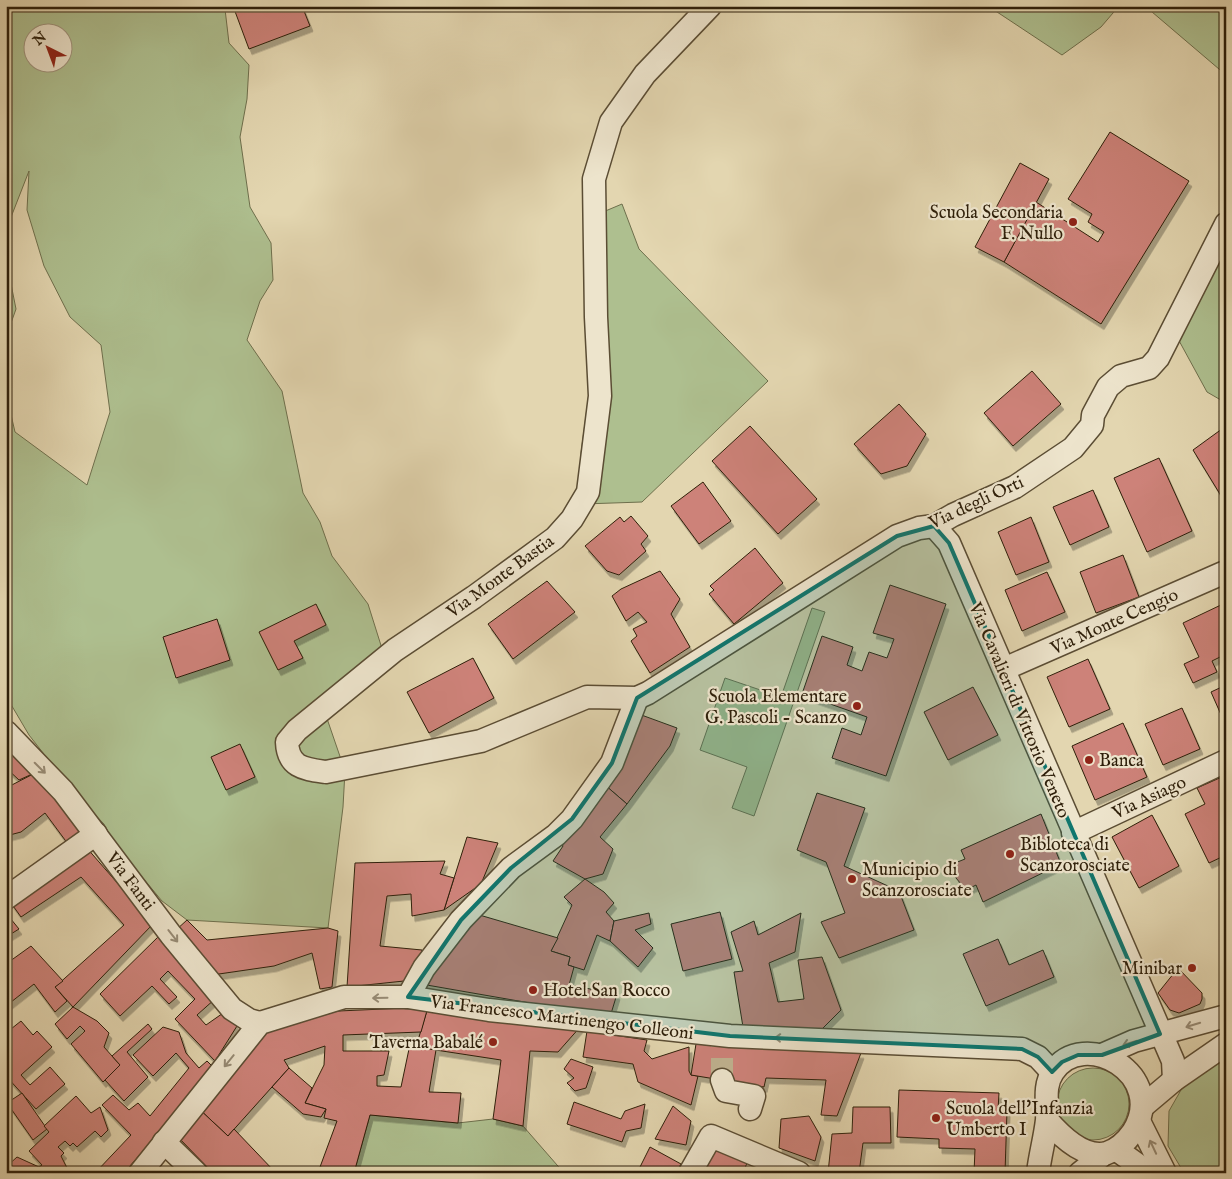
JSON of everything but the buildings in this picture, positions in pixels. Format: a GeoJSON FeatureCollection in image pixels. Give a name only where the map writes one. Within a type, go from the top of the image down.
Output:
{"type":"FeatureCollection","features":[{"type":"Feature","properties":{"kind":"street","name":"Via Monte Bastia"},"geometry":{"type":"LineString","coordinates":[[637,698],[588,697],[481,741],[326,772],[308,769],[293,763],[287,754],[287,742],[297,730],[368,671],[555,538],[572,519],[588,492],[600,396],[596,317],[594,178],[611,122],[645,74],[710,6]]}},
{"type":"Feature","properties":{"kind":"street","name":"Via degli Orti"},"geometry":{"type":"LineString","coordinates":[[637,698],[648,693],[897,536],[919,528],[934,526],[953,515],[1015,487],[1073,448],[1092,425],[1093,414],[1108,388],[1121,376],[1149,368],[1158,358],[1226,224]]}},
{"type":"Feature","properties":{"kind":"street","name":"Via Cavalieri di Vittorio Veneto"},"geometry":{"type":"LineString","coordinates":[[934,526],[949,543],[1004,669],[1073,833],[1173,1061],[1174,1080]]}},
{"type":"Feature","properties":{"kind":"street","name":"Via Monte Cengio"},"geometry":{"type":"LineString","coordinates":[[1004,669],[1223,573]]}},
{"type":"Feature","properties":{"kind":"street"},"geometry":{"type":"LineString","coordinates":[[408,997],[424,968],[461,920],[511,868],[556,836],[572,819],[612,763],[637,698]]}},
{"type":"Feature","properties":{"kind":"street","name":"Via Fanti"},"geometry":{"type":"LineString","coordinates":[[6,732],[63,791],[172,935],[232,1009],[249,1020],[260,1023]]}},
{"type":"Feature","properties":{"kind":"street","name":"Via Asiago"},"geometry":{"type":"LineString","coordinates":[[1073,833],[1226,761]]}},
{"type":"Feature","properties":{"kind":"street"},"geometry":{"type":"LineString","coordinates":[[6,898],[96,834]]}},
{"type":"Feature","properties":{"kind":"street","name":"Via Francesco Martinengo Colleoni"},"geometry":{"type":"LineString","coordinates":[[260,1023],[344,996],[408,997],[489,1010],[726,1041],[830,1040],[1022,1050],[1038,1057],[1052,1072]]}},
{"type":"Feature","properties":{"kind":"street"},"geometry":{"type":"LineString","coordinates":[[1038,1173],[1047,1120],[1047,1089],[1052,1072],[1062,1062],[1078,1056],[1102,1055],[1120,1046],[1226,1016]]}},
{"type":"Feature","properties":{"kind":"street"},"geometry":{"type":"LineString","coordinates":[[140,1173],[260,1023]]}},
{"type":"Feature","properties":{"kind":"street"},"geometry":{"type":"LineString","coordinates":[[1080,1173],[1127,1141],[1141,1114],[1174,1080],[1226,1044]]}},
{"type":"Feature","properties":{"kind":"street"},"geometry":{"type":"LineString","coordinates":[[1102,1055],[1130,1072],[1138,1087],[1141,1114],[1165,1173]]}},
{"type":"Feature","properties":{"kind":"street"},"geometry":{"type":"LineString","coordinates":[[722,1080],[726,1091],[754,1096],[750,1109]]}},
{"type":"Feature","properties":{"kind":"street"},"geometry":{"type":"LineString","coordinates":[[1047,1120],[1072,1144],[1083,1149],[1110,1152],[1149,1173]]}},
{"type":"Feature","properties":{"kind":"street"},"geometry":{"type":"LineString","coordinates":[[690,1173],[711,1136],[800,1173]]}},
{"type":"Feature","properties":{"kind":"street"},"geometry":{"type":"LineString","coordinates":[[164,1142],[196,1173]]}},
{"type":"Feature","properties":{"kind":"highlighted area"},"geometry":{"type":"Polygon","coordinates":[[[934,526],[949,543],[1160,1034],[1102,1055],[1078,1055],[1062,1062],[1052,1072],[1038,1057],[1022,1049],[730,1036],[408,997],[461,920],[511,868],[572,819],[612,763],[637,698],[897,536],[934,526]]]}},
{"type":"Feature","properties":{"kind":"green space"},"geometry":{"type":"Polygon","coordinates":[[[6,6],[227,6],[225,9],[229,43],[249,65],[247,99],[240,137],[250,207],[271,243],[273,280],[260,301],[247,340],[282,391],[303,493],[320,522],[332,556],[368,604],[384,655],[322,704],[345,771],[343,807],[328,928],[187,920],[162,901],[127,859],[111,839],[104,824],[76,795],[29,735],[6,696],[6,393],[15,432],[87,485],[110,412],[101,345],[70,317],[44,266],[27,210],[29,171],[6,230],[6,6]]]}},
{"type":"Feature","properties":{"kind":"green space"},"geometry":{"type":"Polygon","coordinates":[[[988,6],[1119,6],[1101,27],[1062,55],[988,6]]]}},
{"type":"Feature","properties":{"kind":"green space"},"geometry":{"type":"Polygon","coordinates":[[[1145,6],[1226,6],[1226,75],[1145,6]]]}},
{"type":"Feature","properties":{"kind":"green space"},"geometry":{"type":"Polygon","coordinates":[[[622,204],[639,249],[768,381],[642,502],[583,504],[581,453],[589,393],[584,220],[622,204]]]}},
{"type":"Feature","properties":{"kind":"green space"},"geometry":{"type":"Polygon","coordinates":[[[1226,235],[1226,403],[1207,392],[1177,337],[1226,235]]]}},
{"type":"Feature","properties":{"kind":"green space"},"geometry":{"type":"Polygon","coordinates":[[[6,259],[16,309],[6,337],[6,259]]]}},
{"type":"Feature","properties":{"kind":"green space"},"geometry":{"type":"Polygon","coordinates":[[[812,608],[825,612],[754,816],[732,808],[747,767],[700,750],[725,678],[781,697],[812,608]]]}},
{"type":"Feature","properties":{"kind":"green space"},"geometry":{"type":"Polygon","coordinates":[[[1226,1053],[1226,1173],[1184,1173],[1168,1146],[1169,1111],[1185,1083],[1226,1053]]]}},
{"type":"Feature","properties":{"kind":"green space"},"geometry":{"type":"Polygon","coordinates":[[[1100,1068],[1119,1078],[1127,1090],[1129,1104],[1127,1118],[1119,1130],[1107,1138],[1086,1140],[1067,1130],[1059,1118],[1057,1097],[1067,1078],[1079,1070],[1100,1068]]]}},
{"type":"Feature","properties":{"kind":"green space"},"geometry":{"type":"Polygon","coordinates":[[[370,1115],[458,1123],[493,1119],[523,1126],[564,1173],[354,1173],[370,1115]]]}},
{"type":"Feature","properties":{"kind":"tunnel"},"geometry":{"type":"LineString","coordinates":[[722,1046],[722,1080]]}},
{"type":"Feature","properties":{"kind":"place","name":"Scuola Secondaria F. Nullo"},"geometry":{"type":"Point","coordinates":[1073,222]}},
{"type":"Feature","properties":{"kind":"place","name":"Scuola Elementare G. Pascoli - Scanzo"},"geometry":{"type":"Point","coordinates":[857,706]}},
{"type":"Feature","properties":{"kind":"place","name":"Banca"},"geometry":{"type":"Point","coordinates":[1089,760]}},
{"type":"Feature","properties":{"kind":"place","name":"Bibloteca di Scanzorosciate"},"geometry":{"type":"Point","coordinates":[1010,854]}},
{"type":"Feature","properties":{"kind":"place","name":"Municipio di Scanzorosciate"},"geometry":{"type":"Point","coordinates":[852,879]}},
{"type":"Feature","properties":{"kind":"place","name":"Minibar"},"geometry":{"type":"Point","coordinates":[1192,968]}},
{"type":"Feature","properties":{"kind":"place","name":"Hotel San Rocco"},"geometry":{"type":"Point","coordinates":[533,990]}},
{"type":"Feature","properties":{"kind":"place","name":"Taverna Babalé"},"geometry":{"type":"Point","coordinates":[493,1042]}},
{"type":"Feature","properties":{"kind":"place","name":"Scuola dell'Infanzia Umberto I"},"geometry":{"type":"Point","coordinates":[936,1118]}}]}
